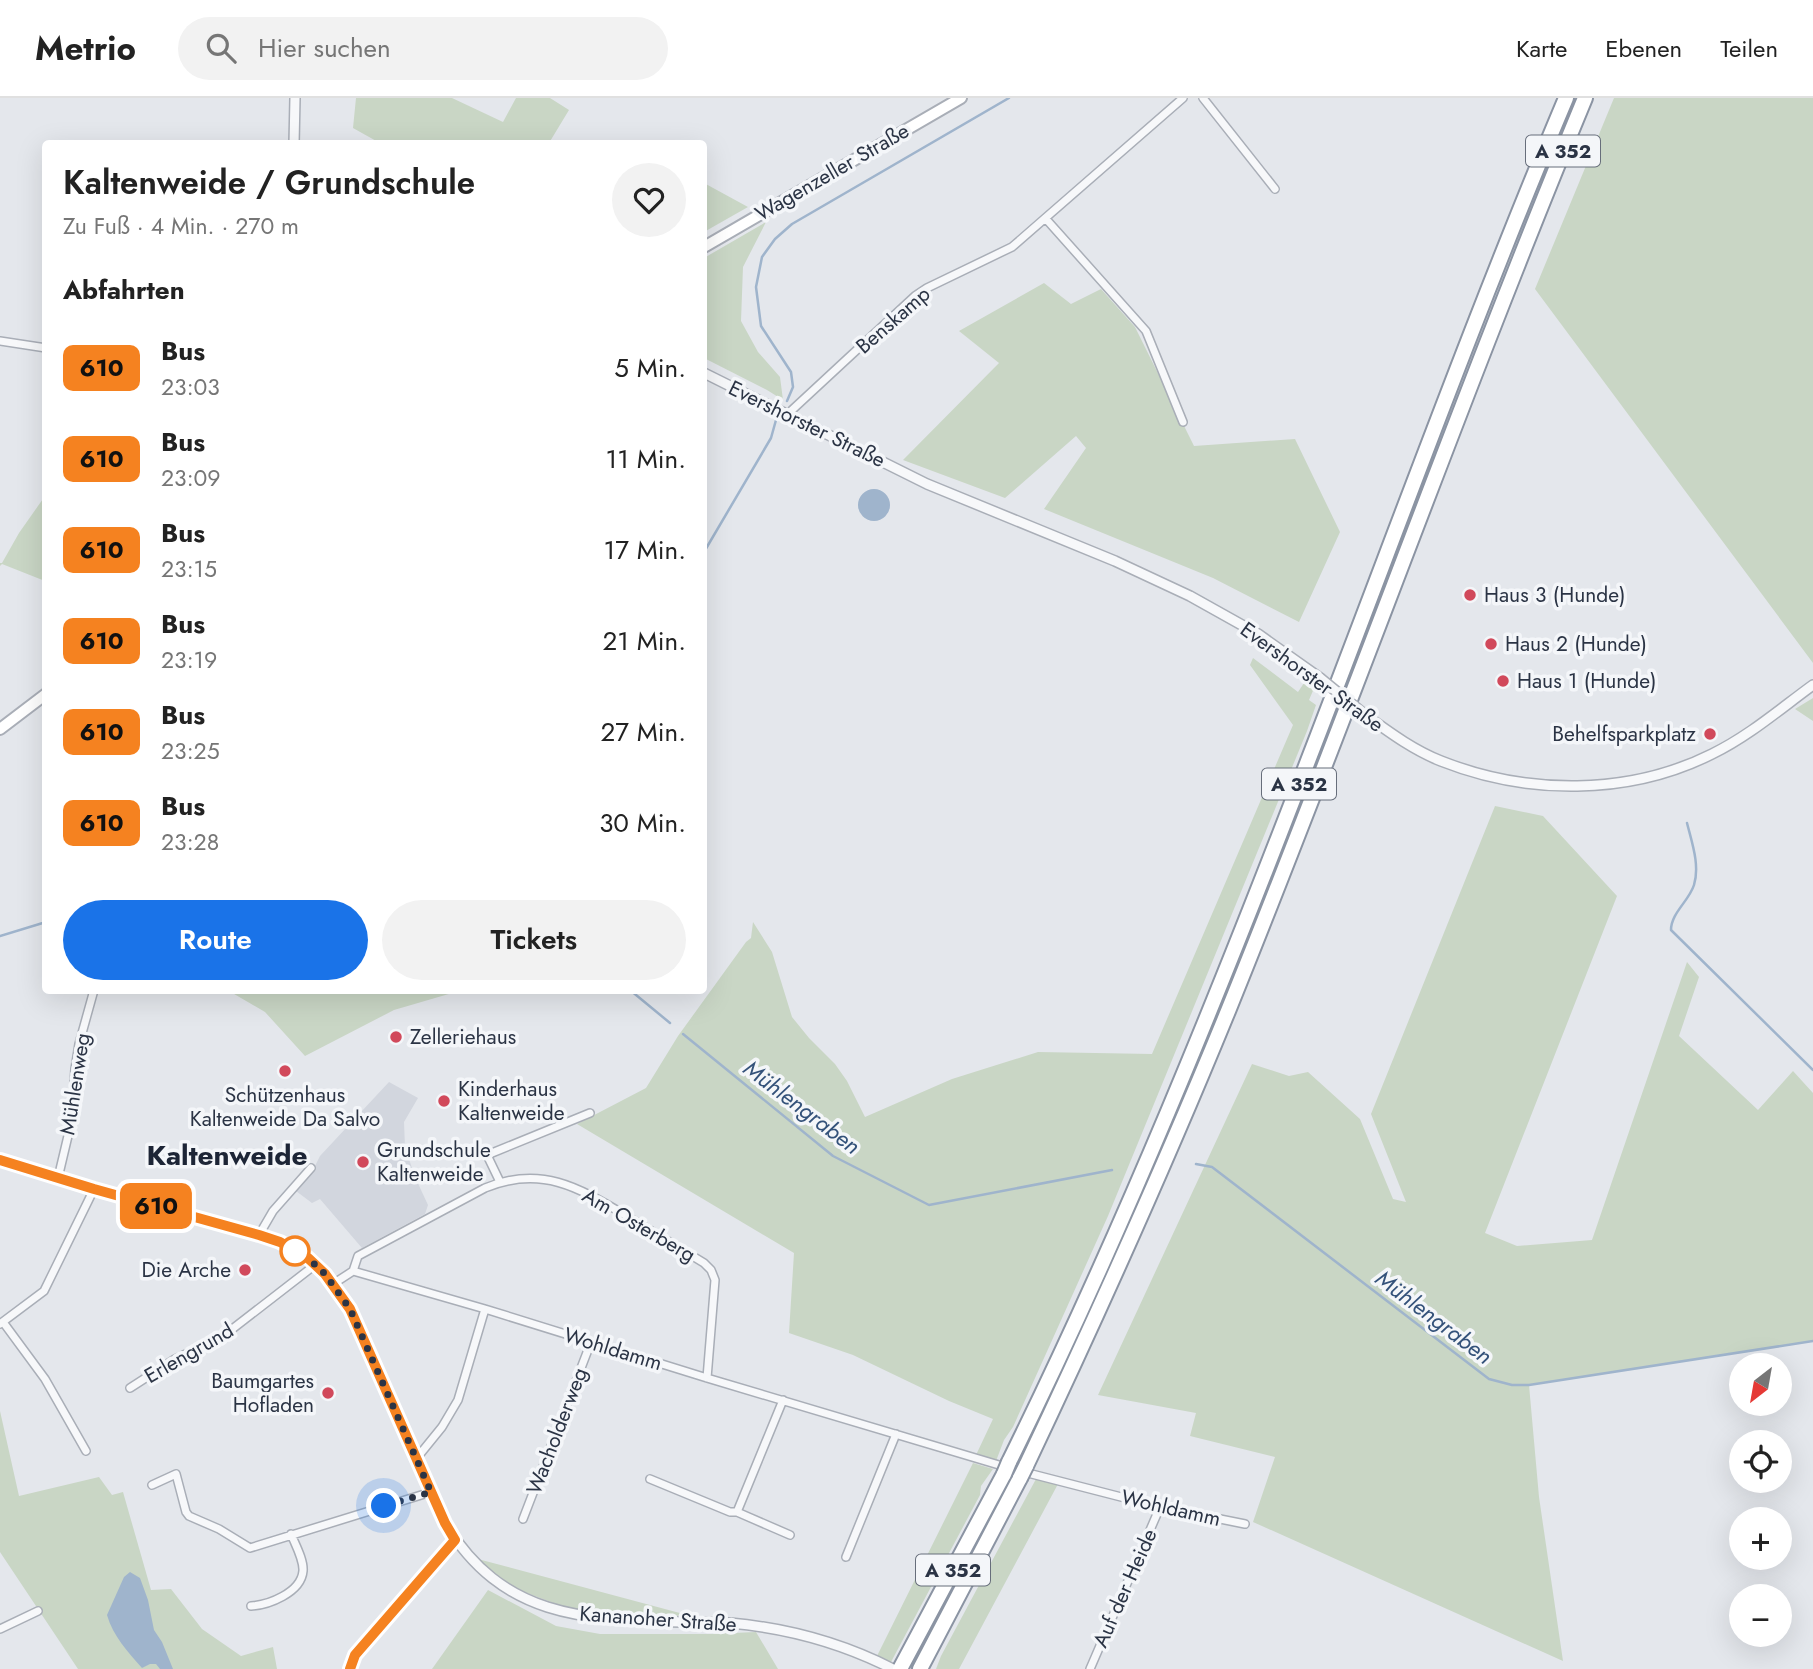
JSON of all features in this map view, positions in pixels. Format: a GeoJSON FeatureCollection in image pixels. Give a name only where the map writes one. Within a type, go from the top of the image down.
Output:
{"type":"FeatureCollection","features":[{"type":"Feature","properties":{"kind":"highway","name":"A 352"},"geometry":{"type":"LineString","coordinates":[[899,1668],[1006,1468],[1114,1240],[1192,1054],[1310,756],[1424,457],[1566,98]]}},
{"type":"Feature","properties":{"kind":"highway","name":"A 352"},"geometry":{"type":"LineString","coordinates":[[920,1669],[1023,1472],[1128,1247],[1293,848],[1475,373],[1585,98]]}},
{"type":"Feature","properties":{"kind":"main road","name":"Wagenzeller Straße"},"geometry":{"type":"LineString","coordinates":[[707,245],[961,98]]}},
{"type":"Feature","properties":{"kind":"main road"},"geometry":{"type":"LineString","coordinates":[[0,729],[42,697]]}},
{"type":"Feature","properties":{"kind":"street"},"geometry":{"type":"LineString","coordinates":[[294,140],[295,98]]}},
{"type":"Feature","properties":{"kind":"street","name":"Benskamp"},"geometry":{"type":"LineString","coordinates":[[789,416],[792,410],[915,296],[1012,247],[1184,98]]}},
{"type":"Feature","properties":{"kind":"street"},"geometry":{"type":"LineString","coordinates":[[1203,98],[1275,189]]}},
{"type":"Feature","properties":{"kind":"street"},"geometry":{"type":"LineString","coordinates":[[1046,219],[1146,331],[1183,422]]}},
{"type":"Feature","properties":{"kind":"street"},"geometry":{"type":"LineString","coordinates":[[0,341],[42,347]]}},
{"type":"Feature","properties":{"kind":"street","name":"Evershorster Straße"},"geometry":{"type":"LineString","coordinates":[[707,375],[927,484],[1115,561],[1190,596],[1258,634],[1401,740],[1464,769],[1512,781],[1568,786],[1590,786],[1648,778],[1711,755],[1760,725],[1813,685]]}},
{"type":"Feature","properties":{"kind":"street","name":"Mühlenweg"},"geometry":{"type":"LineString","coordinates":[[58,1178],[72,1119],[79,1044],[93,994]]}},
{"type":"Feature","properties":{"kind":"street"},"geometry":{"type":"LineString","coordinates":[[500,1182],[487,1156],[590,1112]]}},
{"type":"Feature","properties":{"kind":"street","name":"Kananoher Straße"},"geometry":{"type":"LineString","coordinates":[[0,1160],[259,1235],[308,1258],[333,1284],[350,1309],[455,1540],[477,1566],[522,1597],[542,1606],[601,1619],[727,1623],[766,1627],[801,1634],[899,1668]]}},
{"type":"Feature","properties":{"kind":"street"},"geometry":{"type":"LineString","coordinates":[[259,1235],[273,1211],[311,1168]]}},
{"type":"Feature","properties":{"kind":"street","name":"Am Osterberg"},"geometry":{"type":"LineString","coordinates":[[353,1271],[358,1256],[500,1182],[536,1178],[558,1181],[580,1189],[704,1263],[710,1270],[715,1280],[706,1378]]}},
{"type":"Feature","properties":{"kind":"street"},"geometry":{"type":"LineString","coordinates":[[86,1451],[45,1379],[1,1323],[44,1291],[94,1189]]}},
{"type":"Feature","properties":{"kind":"street","name":"Erlengrund"},"geometry":{"type":"LineString","coordinates":[[130,1388],[175,1359],[222,1337],[315,1265]]}},
{"type":"Feature","properties":{"kind":"street"},"geometry":{"type":"LineString","coordinates":[[333,1284],[353,1271]]}},
{"type":"Feature","properties":{"kind":"street","name":"Wohldamm"},"geometry":{"type":"LineString","coordinates":[[353,1271],[984,1461],[1160,1507],[1245,1524]]}},
{"type":"Feature","properties":{"kind":"street"},"geometry":{"type":"LineString","coordinates":[[416,1459],[442,1427],[458,1400],[485,1309]]}},
{"type":"Feature","properties":{"kind":"street","name":"Wacholderweg"},"geometry":{"type":"LineString","coordinates":[[523,1519],[591,1342]]}},
{"type":"Feature","properties":{"kind":"street"},"geometry":{"type":"LineString","coordinates":[[737,1512],[783,1401]]}},
{"type":"Feature","properties":{"kind":"street"},"geometry":{"type":"LineString","coordinates":[[846,1557],[896,1434]]}},
{"type":"Feature","properties":{"kind":"street"},"geometry":{"type":"LineString","coordinates":[[152,1485],[176,1474],[189,1516],[219,1529],[250,1548],[431,1492]]}},
{"type":"Feature","properties":{"kind":"street"},"geometry":{"type":"LineString","coordinates":[[650,1479],[790,1535]]}},
{"type":"Feature","properties":{"kind":"street","name":"Auf der Heide"},"geometry":{"type":"LineString","coordinates":[[1090,1669],[1160,1507]]}},
{"type":"Feature","properties":{"kind":"street"},"geometry":{"type":"LineString","coordinates":[[251,1606],[277,1600],[300,1579],[303,1569],[291,1534]]}},
{"type":"Feature","properties":{"kind":"street"},"geometry":{"type":"LineString","coordinates":[[350,1669],[355,1655],[455,1540]]}},
{"type":"Feature","properties":{"kind":"street"},"geometry":{"type":"LineString","coordinates":[[0,1629],[38,1611]]}},
{"type":"Feature","properties":{"kind":"shaded area","name":"Grundschule Kaltenweide"},"geometry":{"type":"Polygon","coordinates":[[[389,1082],[418,1098],[404,1122],[405,1147],[428,1205],[425,1214],[362,1248],[320,1199],[312,1203],[296,1191],[320,1156],[389,1082]]]}},
{"type":"Feature","properties":{"kind":"green space"},"geometry":{"type":"Polygon","coordinates":[[[356,98],[452,98],[503,122],[516,98],[550,98],[569,110],[551,140],[374,140],[353,128],[356,98]]]}},
{"type":"Feature","properties":{"kind":"green space"},"geometry":{"type":"Polygon","coordinates":[[[1614,98],[1813,98],[1813,663],[1535,289],[1614,98]]]}},
{"type":"Feature","properties":{"kind":"green space"},"geometry":{"type":"Polygon","coordinates":[[[707,185],[748,207],[707,230],[707,185]]]}},
{"type":"Feature","properties":{"kind":"green space"},"geometry":{"type":"Polygon","coordinates":[[[766,222],[743,267],[741,321],[758,352],[780,377],[783,400],[707,360],[707,256],[766,222]]]}},
{"type":"Feature","properties":{"kind":"green space"},"geometry":{"type":"Polygon","coordinates":[[[1044,283],[1071,304],[1101,289],[1135,327],[1194,446],[1295,439],[1340,532],[1299,622],[1213,578],[1044,509],[1086,448],[1076,436],[1005,498],[903,460],[999,363],[959,331],[1044,283]]]}},
{"type":"Feature","properties":{"kind":"green space"},"geometry":{"type":"Polygon","coordinates":[[[42,500],[42,580],[2,564],[0,566],[42,500]]]}},
{"type":"Feature","properties":{"kind":"green space"},"geometry":{"type":"Polygon","coordinates":[[[1253,658],[1298,692],[1306,680],[1315,686],[1309,700],[1316,705],[1307,731],[1108,1216],[1013,1427],[1004,1440],[996,1461],[976,1455],[993,1419],[853,1355],[789,1333],[794,1253],[577,1124],[646,1088],[678,1036],[751,938],[753,922],[772,952],[792,1017],[835,1064],[865,1117],[952,1079],[1038,1052],[1152,1054],[1293,725],[1250,665],[1253,658]]]}},
{"type":"Feature","properties":{"kind":"green space"},"geometry":{"type":"Polygon","coordinates":[[[1813,698],[1813,721],[1795,709],[1813,698]]]}},
{"type":"Feature","properties":{"kind":"green space"},"geometry":{"type":"Polygon","coordinates":[[[1495,806],[1543,816],[1617,896],[1485,1233],[1517,1246],[1592,1240],[1687,962],[1699,977],[1679,1036],[1758,1110],[1793,1071],[1813,1093],[1813,1341],[1529,1385],[1539,1497],[1563,1661],[1253,1522],[1275,1457],[1190,1436],[1196,1413],[1098,1395],[1252,1064],[1289,1076],[1308,1072],[1360,1119],[1393,1199],[1406,1202],[1371,1114],[1495,806]]]}},
{"type":"Feature","properties":{"kind":"green space"},"geometry":{"type":"Polygon","coordinates":[[[234,994],[449,994],[394,1010],[305,1056],[265,1012],[234,994]]]}},
{"type":"Feature","properties":{"kind":"green space"},"geometry":{"type":"Polygon","coordinates":[[[0,1411],[19,1496],[99,1477],[112,1495],[123,1492],[151,1590],[171,1589],[202,1629],[241,1656],[273,1647],[277,1669],[78,1669],[0,1552],[0,1411]]]}},
{"type":"Feature","properties":{"kind":"green space"},"geometry":{"type":"Polygon","coordinates":[[[973,1463],[993,1469],[981,1486],[980,1495],[891,1662],[877,1656],[973,1463]]]}},
{"type":"Feature","properties":{"kind":"green space"},"geometry":{"type":"Polygon","coordinates":[[[1036,1479],[1058,1484],[959,1669],[936,1669],[941,1656],[1036,1479]]]}},
{"type":"Feature","properties":{"kind":"green space"},"geometry":{"type":"Polygon","coordinates":[[[474,1558],[691,1616],[605,1615],[567,1608],[516,1589],[474,1558]]]}},
{"type":"Feature","properties":{"kind":"green space"},"geometry":{"type":"Polygon","coordinates":[[[488,1590],[556,1626],[600,1634],[756,1632],[778,1669],[432,1669],[488,1590]]]}},
{"type":"Feature","properties":{"kind":"water"},"geometry":{"type":"Polygon","coordinates":[[[874,489],[885,494],[890,505],[885,516],[874,521],[863,516],[858,505],[863,494],[874,489]]]}},
{"type":"Feature","properties":{"kind":"water"},"geometry":{"type":"Polygon","coordinates":[[[130,1572],[140,1578],[154,1630],[173,1669],[160,1669],[156,1664],[142,1668],[113,1630],[107,1615],[124,1577],[130,1572]]]}},
{"type":"Feature","properties":{"kind":"waterway"},"geometry":{"type":"LineString","coordinates":[[787,401],[793,387],[791,372],[761,326],[756,287],[762,257],[775,239],[792,224],[1009,98]]}},
{"type":"Feature","properties":{"kind":"waterway"},"geometry":{"type":"LineString","coordinates":[[707,547],[771,438],[776,420]]}},
{"type":"Feature","properties":{"kind":"waterway"},"geometry":{"type":"LineString","coordinates":[[1687,823],[1695,854],[1696,877],[1692,891],[1674,918],[1671,930],[1813,1070]]}},
{"type":"Feature","properties":{"kind":"waterway","name":"Mühlengraben"},"geometry":{"type":"LineString","coordinates":[[0,936],[42,923]]}},
{"type":"Feature","properties":{"kind":"waterway","name":"Mühlengraben"},"geometry":{"type":"LineString","coordinates":[[635,994],[670,1023]]}},
{"type":"Feature","properties":{"kind":"waterway","name":"Mühlengraben"},"geometry":{"type":"LineString","coordinates":[[683,1034],[833,1156],[929,1205],[1112,1170]]}},
{"type":"Feature","properties":{"kind":"waterway","name":"Mühlengraben"},"geometry":{"type":"LineString","coordinates":[[1196,1164],[1212,1167],[1489,1379],[1512,1385],[1529,1385],[1813,1341]]}},
{"type":"Feature","properties":{"kind":"bus line","name":"610"},"geometry":{"type":"LineString","coordinates":[[0,1160],[280,1242],[308,1258],[325,1274],[350,1309],[455,1540],[355,1655],[350,1669]]}},
{"type":"Feature","properties":{"kind":"place","name":"Haus 3 (Hunde)"},"geometry":{"type":"Point","coordinates":[1470,595]}},
{"type":"Feature","properties":{"kind":"place","name":"Haus 2 (Hunde)"},"geometry":{"type":"Point","coordinates":[1491,644]}},
{"type":"Feature","properties":{"kind":"place","name":"Haus 1 (Hunde)"},"geometry":{"type":"Point","coordinates":[1503,681]}},
{"type":"Feature","properties":{"kind":"place","name":"Behelfsparkplatz"},"geometry":{"type":"Point","coordinates":[1710,734]}},
{"type":"Feature","properties":{"kind":"place","name":"Zelleriehaus"},"geometry":{"type":"Point","coordinates":[396,1037]}},
{"type":"Feature","properties":{"kind":"place","name":"Schützenhaus Kaltenweide Da Salvo"},"geometry":{"type":"Point","coordinates":[285,1071]}},
{"type":"Feature","properties":{"kind":"place","name":"Kinderhaus Kaltenweide"},"geometry":{"type":"Point","coordinates":[444,1101]}},
{"type":"Feature","properties":{"kind":"place","name":"Grundschule Kaltenweide"},"geometry":{"type":"Point","coordinates":[363,1162]}},
{"type":"Feature","properties":{"kind":"place","name":"Die Arche"},"geometry":{"type":"Point","coordinates":[245,1270]}},
{"type":"Feature","properties":{"kind":"place","name":"Baumgartes Hofladen"},"geometry":{"type":"Point","coordinates":[328,1393]}},
{"type":"Feature","properties":{"kind":"district","name":"Kaltenweide"},"geometry":{"type":"Point","coordinates":[227,1155]}},
{"type":"Feature","properties":{"kind":"route"},"geometry":{"type":"LineString","coordinates":[[295,1251],[289,1247],[308,1258],[325,1274],[350,1309],[431,1492],[384,1506]]}}]}
